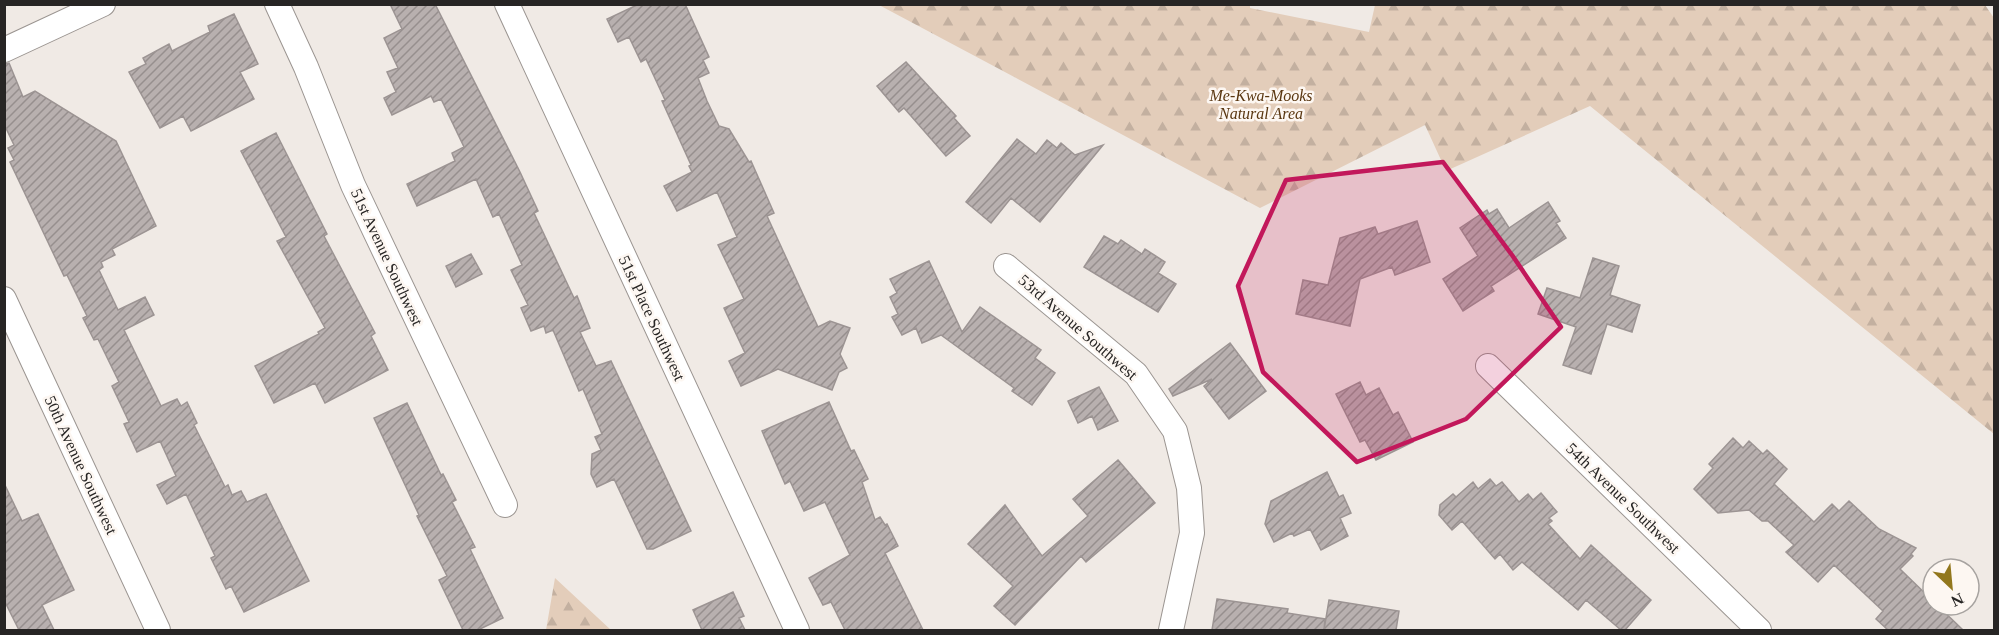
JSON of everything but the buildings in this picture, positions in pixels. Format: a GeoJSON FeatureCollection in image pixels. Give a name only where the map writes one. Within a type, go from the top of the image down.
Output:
{"type":"FeatureCollection","features":[{"type":"Feature","properties":{"kind":"street"},"geometry":{"type":"LineString","coordinates":[[4,50],[103,4]]}},
{"type":"Feature","properties":{"kind":"street","name":"51st Avenue Southwest"},"geometry":{"type":"LineString","coordinates":[[277,4],[306,68],[353,185],[505,505]]}},
{"type":"Feature","properties":{"kind":"street","name":"51st Place Southwest"},"geometry":{"type":"LineString","coordinates":[[507,4],[796,630]]}},
{"type":"Feature","properties":{"kind":"street","name":"53rd Avenue Southwest"},"geometry":{"type":"LineString","coordinates":[[1006,266],[1136,374],[1175,431],[1189,488],[1192,533],[1171,630]]}},
{"type":"Feature","properties":{"kind":"street","name":"50th Avenue Southwest"},"geometry":{"type":"LineString","coordinates":[[4,299],[158,630]]}},
{"type":"Feature","properties":{"kind":"street","name":"54th Avenue Southwest"},"geometry":{"type":"LineString","coordinates":[[1488,366],[1759,630]]}},
{"type":"Feature","properties":{"kind":"highlighted area"},"geometry":{"type":"Polygon","coordinates":[[[1443,162],[1512,255],[1561,327],[1466,419],[1357,462],[1263,372],[1238,286],[1286,180],[1443,162]]]}},
{"type":"Feature","properties":{"kind":"green space","name":"Me-Kwa-Mooks Natural Area"},"geometry":{"type":"Polygon","coordinates":[[[879,5],[1250,5],[1250,8],[1369,32],[1375,5],[1985,5],[1994,18],[1994,434],[1590,106],[1446,171],[1425,125],[1260,208],[879,5]]]}},
{"type":"Feature","properties":{"kind":"green space"},"geometry":{"type":"Polygon","coordinates":[[[555,578],[611,630],[546,630],[555,578]]]}}]}
